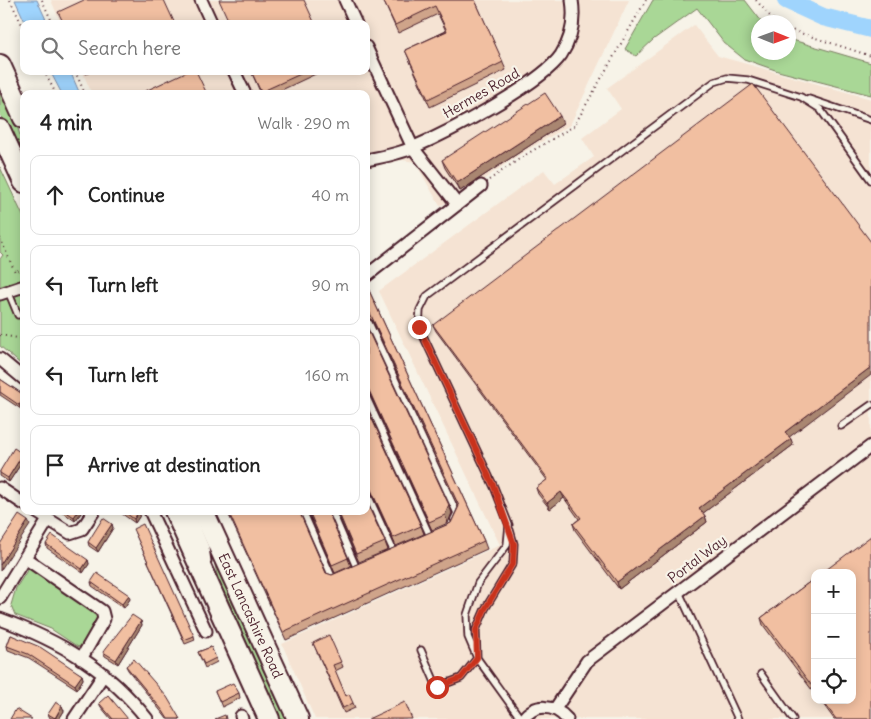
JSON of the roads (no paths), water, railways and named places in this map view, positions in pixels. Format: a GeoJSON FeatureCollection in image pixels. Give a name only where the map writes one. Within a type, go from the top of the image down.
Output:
{"type":"FeatureCollection","features":[{"type":"Feature","properties":{"kind":"highway"},"geometry":{"type":"LineString","coordinates":[[0,65],[20,110]]}},
{"type":"Feature","properties":{"kind":"highway"},"geometry":{"type":"LineString","coordinates":[[0,130],[20,173]]}},
{"type":"Feature","properties":{"kind":"highway","name":"East Lancashire Road"},"geometry":{"type":"LineString","coordinates":[[177,515],[269,719]]}},
{"type":"Feature","properties":{"kind":"highway","name":"East Lancashire Road"},"geometry":{"type":"LineString","coordinates":[[205,515],[298,719]]}},
{"type":"Feature","properties":{"kind":"street"},"geometry":{"type":"LineString","coordinates":[[201,0],[210,20]]}},
{"type":"Feature","properties":{"kind":"street"},"geometry":{"type":"LineString","coordinates":[[345,0],[354,20]]}},
{"type":"Feature","properties":{"kind":"street","name":"Hermes Road"},"geometry":{"type":"LineString","coordinates":[[370,159],[413,148],[504,100],[543,72],[561,55],[571,34],[574,11],[572,0]]}},
{"type":"Feature","properties":{"kind":"street"},"geometry":{"type":"LineString","coordinates":[[370,56],[413,148],[457,204]]}},
{"type":"Feature","properties":{"kind":"street"},"geometry":{"type":"LineString","coordinates":[[236,75],[243,90]]}},
{"type":"Feature","properties":{"kind":"street"},"geometry":{"type":"LineString","coordinates":[[370,273],[481,186]]}},
{"type":"Feature","properties":{"kind":"street"},"geometry":{"type":"LineString","coordinates":[[4,292],[20,285]]}},
{"type":"Feature","properties":{"kind":"street"},"geometry":{"type":"LineString","coordinates":[[0,359],[20,376]]}},
{"type":"Feature","properties":{"kind":"street","name":"Portal Way"},"geometry":{"type":"LineString","coordinates":[[555,709],[587,661],[871,446]]}},
{"type":"Feature","properties":{"kind":"street"},"geometry":{"type":"LineString","coordinates":[[0,488],[20,501]]}},
{"type":"Feature","properties":{"kind":"street"},"geometry":{"type":"LineString","coordinates":[[41,515],[70,533],[82,529],[91,515]]}},
{"type":"Feature","properties":{"kind":"street"},"geometry":{"type":"LineString","coordinates":[[152,515],[206,631]]}},
{"type":"Feature","properties":{"kind":"street"},"geometry":{"type":"LineString","coordinates":[[189,515],[203,548],[211,590]]}},
{"type":"Feature","properties":{"kind":"street"},"geometry":{"type":"LineString","coordinates":[[0,598],[48,520]]}},
{"type":"Feature","properties":{"kind":"street"},"geometry":{"type":"LineString","coordinates":[[25,558],[102,611],[104,619],[81,659]]}},
{"type":"Feature","properties":{"kind":"street"},"geometry":{"type":"LineString","coordinates":[[0,619],[42,634],[104,674],[128,695],[147,719]]}},
{"type":"Feature","properties":{"kind":"street"},"geometry":{"type":"LineString","coordinates":[[74,719],[104,674]]}},
{"type":"Feature","properties":{"kind":"street"},"geometry":{"type":"LineString","coordinates":[[522,719],[533,710],[540,708],[555,709],[566,719]]}},
{"type":"Feature","properties":{"kind":"lane"},"geometry":{"type":"LineString","coordinates":[[421,650],[437,687],[461,678],[477,658],[476,630],[485,609],[513,563],[514,544],[494,487],[419,327],[420,310],[427,296],[714,82],[727,78],[748,80],[871,120]]}},
{"type":"Feature","properties":{"kind":"lane"},"geometry":{"type":"LineString","coordinates":[[801,97],[820,109],[871,180]]}},
{"type":"Feature","properties":{"kind":"lane"},"geometry":{"type":"LineString","coordinates":[[4,292],[18,315]]}},
{"type":"Feature","properties":{"kind":"lane"},"geometry":{"type":"LineString","coordinates":[[370,325],[456,513],[452,527]]}},
{"type":"Feature","properties":{"kind":"lane"},"geometry":{"type":"LineString","coordinates":[[370,405],[430,536]]}},
{"type":"Feature","properties":{"kind":"lane"},"geometry":{"type":"LineString","coordinates":[[841,426],[871,405]]}},
{"type":"Feature","properties":{"kind":"lane"},"geometry":{"type":"LineString","coordinates":[[370,500],[394,552]]}},
{"type":"Feature","properties":{"kind":"lane"},"geometry":{"type":"LineString","coordinates":[[305,515],[333,579],[341,576]]}},
{"type":"Feature","properties":{"kind":"lane"},"geometry":{"type":"LineString","coordinates":[[334,515],[357,569]]}},
{"type":"Feature","properties":{"kind":"lane"},"geometry":{"type":"LineString","coordinates":[[509,526],[507,545],[478,583],[467,615],[468,637],[477,658],[522,719]]}},
{"type":"Feature","properties":{"kind":"lane"},"geometry":{"type":"LineString","coordinates":[[421,540],[437,533]]}},
{"type":"Feature","properties":{"kind":"lane"},"geometry":{"type":"LineString","coordinates":[[386,555],[403,548]]}},
{"type":"Feature","properties":{"kind":"lane"},"geometry":{"type":"LineString","coordinates":[[349,572],[364,565]]}},
{"type":"Feature","properties":{"kind":"lane"},"geometry":{"type":"LineString","coordinates":[[679,592],[738,719]]}},
{"type":"Feature","properties":{"kind":"lane"},"geometry":{"type":"LineString","coordinates":[[760,674],[793,719]]}},
{"type":"Feature","properties":{"kind":"water"},"geometry":{"type":"Polygon","coordinates":[[[15,0],[37,0],[46,20],[24,20],[15,0]]]}},
{"type":"Feature","properties":{"kind":"water"},"geometry":{"type":"Polygon","coordinates":[[[52,75],[72,75],[78,90],[60,90],[52,75]]]}},
{"type":"Feature","properties":{"kind":"waterway"},"geometry":{"type":"LineString","coordinates":[[786,0],[823,17],[871,29]]}}]}
